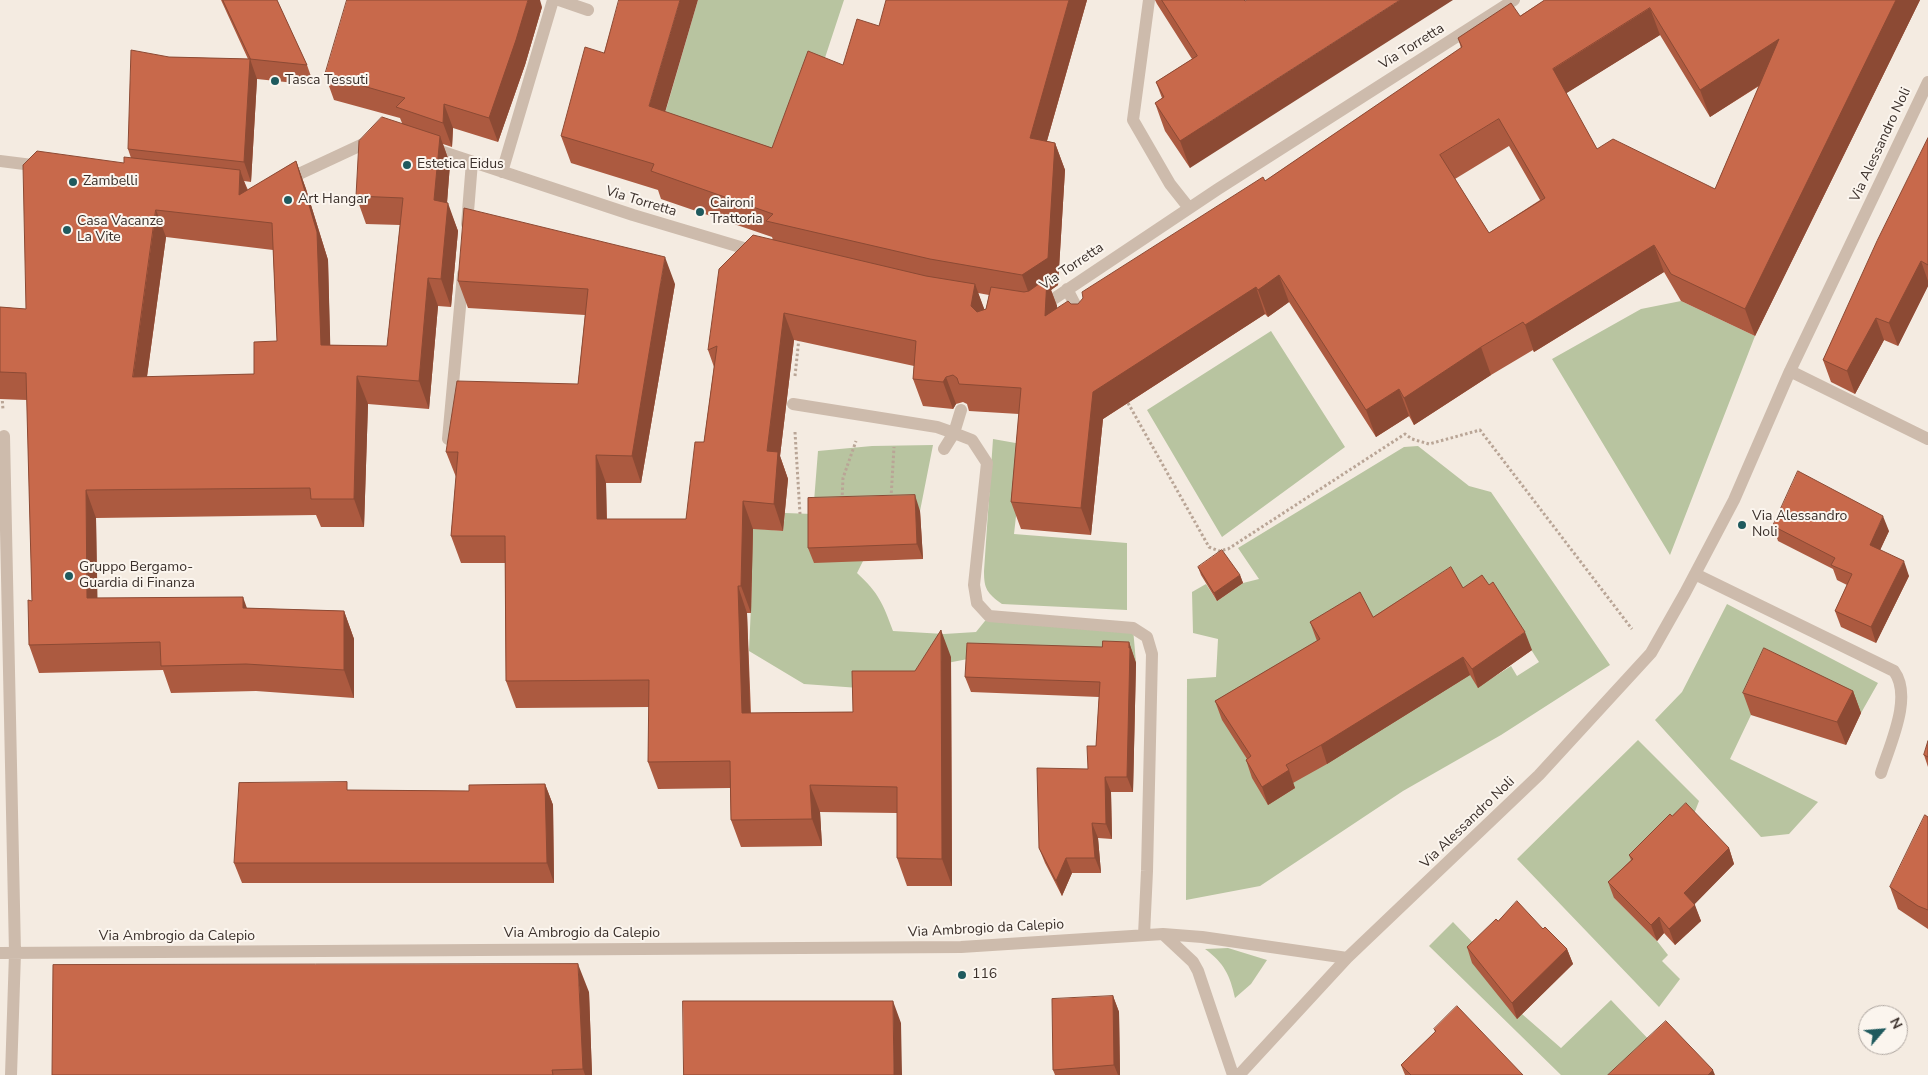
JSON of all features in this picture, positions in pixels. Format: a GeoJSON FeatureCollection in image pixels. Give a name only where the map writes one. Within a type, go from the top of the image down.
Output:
{"type":"FeatureCollection","features":[{"type":"Feature","properties":{"kind":"street"},"geometry":{"type":"LineString","coordinates":[[502,172],[553,0]]}},
{"type":"Feature","properties":{"kind":"street"},"geometry":{"type":"LineString","coordinates":[[559,0],[588,10]]}},
{"type":"Feature","properties":{"kind":"street"},"geometry":{"type":"LineString","coordinates":[[1149,0],[1133,120],[1170,184],[1189,208]]}},
{"type":"Feature","properties":{"kind":"street","name":"Via Torretta"},"geometry":{"type":"LineString","coordinates":[[1030,311],[1039,308],[1189,208],[1514,0]]}},
{"type":"Feature","properties":{"kind":"street","name":"Via Alessandro Noli"},"geometry":{"type":"LineString","coordinates":[[1239,1075],[1347,958],[1538,775],[1651,653],[1734,500],[1790,371],[1928,82]]}},
{"type":"Feature","properties":{"kind":"street"},"geometry":{"type":"LineString","coordinates":[[276,185],[386,134]]}},
{"type":"Feature","properties":{"kind":"street","name":"Via Torretta"},"geometry":{"type":"LineString","coordinates":[[422,146],[633,216],[766,254]]}},
{"type":"Feature","properties":{"kind":"street"},"geometry":{"type":"LineString","coordinates":[[0,161],[56,168]]}},
{"type":"Feature","properties":{"kind":"street"},"geometry":{"type":"LineString","coordinates":[[466,241],[472,162]]}},
{"type":"Feature","properties":{"kind":"street"},"geometry":{"type":"LineString","coordinates":[[448,439],[464,261]]}},
{"type":"Feature","properties":{"kind":"street"},"geometry":{"type":"LineString","coordinates":[[1067,289],[1085,324]]}},
{"type":"Feature","properties":{"kind":"street"},"geometry":{"type":"LineString","coordinates":[[1790,371],[1928,439]]}},
{"type":"Feature","properties":{"kind":"street"},"geometry":{"type":"LineString","coordinates":[[793,404],[938,427],[972,440],[987,463],[974,585],[976,603],[989,616],[1133,628],[1147,637],[1152,654],[1144,935]]}},
{"type":"Feature","properties":{"kind":"street"},"geometry":{"type":"LineString","coordinates":[[944,449],[954,433],[960,410]]}},
{"type":"Feature","properties":{"kind":"street"},"geometry":{"type":"LineString","coordinates":[[4,436],[15,953],[11,1075]]}},
{"type":"Feature","properties":{"kind":"street"},"geometry":{"type":"LineString","coordinates":[[1695,574],[1894,671],[1902,687],[1902,703],[1881,773]]}},
{"type":"Feature","properties":{"kind":"street"},"geometry":{"type":"LineString","coordinates":[[1164,934],[1193,962],[1198,971],[1233,1075]]}},
{"type":"Feature","properties":{"kind":"street","name":"Via Ambrogio da Calepio"},"geometry":{"type":"LineString","coordinates":[[0,953],[961,947],[1164,934],[1202,937],[1347,958]]}},
{"type":"Feature","properties":{"kind":"path"},"geometry":{"type":"LineString","coordinates":[[2,395],[4,436]]}},
{"type":"Feature","properties":{"kind":"path"},"geometry":{"type":"LineString","coordinates":[[1128,402],[1209,547],[1219,551],[1228,549],[1405,434],[1412,439],[1429,444],[1480,430],[1651,653]]}},
{"type":"Feature","properties":{"kind":"path"},"geometry":{"type":"LineString","coordinates":[[842,504],[843,478],[855,447],[861,414]]}},
{"type":"Feature","properties":{"kind":"path"},"geometry":{"type":"LineString","coordinates":[[891,502],[894,446],[900,421]]}},
{"type":"Feature","properties":{"kind":"green space"},"geometry":{"type":"Polygon","coordinates":[[[698,0],[844,0],[818,79],[782,176],[659,134],[698,0]]]}},
{"type":"Feature","properties":{"kind":"green space"},"geometry":{"type":"Polygon","coordinates":[[[1681,301],[1755,336],[1670,555],[1552,359],[1641,309],[1681,301]]]}},
{"type":"Feature","properties":{"kind":"green space"},"geometry":{"type":"Polygon","coordinates":[[[1271,331],[1345,447],[1222,537],[1147,410],[1271,331]]]}},
{"type":"Feature","properties":{"kind":"green space"},"geometry":{"type":"Polygon","coordinates":[[[993,439],[1027,445],[1023,454],[1014,534],[1127,543],[1127,610],[1002,604],[987,590],[984,571],[993,439]]]}},
{"type":"Feature","properties":{"kind":"green space"},"geometry":{"type":"Polygon","coordinates":[[[933,445],[920,511],[863,561],[857,573],[871,587],[879,599],[893,631],[944,634],[976,632],[989,616],[1133,628],[1136,663],[973,658],[947,663],[873,689],[804,684],[749,651],[752,583],[739,527],[783,531],[785,513],[813,514],[818,451],[872,446],[933,445]]]}},
{"type":"Feature","properties":{"kind":"green space"},"geometry":{"type":"Polygon","coordinates":[[[1418,446],[1469,486],[1491,492],[1610,665],[1501,735],[1403,791],[1260,886],[1186,900],[1187,679],[1216,677],[1218,639],[1193,633],[1192,592],[1206,584],[1217,601],[1243,583],[1259,579],[1238,548],[1404,447],[1418,446]],[[1500,601],[1470,607],[1478,687],[1511,666],[1517,676],[1539,662],[1500,601]]]}},
{"type":"Feature","properties":{"kind":"green space"},"geometry":{"type":"Polygon","coordinates":[[[1727,604],[1878,683],[1861,713],[1772,671],[1730,759],[1818,802],[1789,834],[1761,837],[1655,720],[1682,692],[1727,604]]]}},
{"type":"Feature","properties":{"kind":"green space"},"geometry":{"type":"Polygon","coordinates":[[[1638,740],[1699,801],[1692,819],[1614,898],[1657,941],[1668,955],[1662,961],[1680,979],[1659,1007],[1517,859],[1638,740]]]}},
{"type":"Feature","properties":{"kind":"green space"},"geometry":{"type":"Polygon","coordinates":[[[1453,922],[1480,950],[1522,1014],[1561,1048],[1611,1000],[1653,1044],[1620,1075],[1561,1075],[1429,946],[1453,922]]]}},
{"type":"Feature","properties":{"kind":"green space"},"geometry":{"type":"Polygon","coordinates":[[[1228,948],[1267,960],[1251,984],[1235,998],[1231,983],[1222,965],[1205,949],[1228,948]]]}},
{"type":"Feature","properties":{"kind":"building"},"geometry":{"type":"Polygon","coordinates":[[[223,0],[277,0],[307,65],[250,59],[223,0]]]}},
{"type":"Feature","properties":{"kind":"building"},"geometry":{"type":"Polygon","coordinates":[[[347,0],[528,0],[489,118],[444,104],[443,123],[396,107],[405,98],[325,75],[347,0]]]}},
{"type":"Feature","properties":{"kind":"building"},"geometry":{"type":"Polygon","coordinates":[[[619,0],[680,0],[649,106],[772,148],[808,51],[843,65],[857,19],[879,26],[886,0],[1069,0],[1030,138],[1055,143],[1048,258],[1022,275],[930,259],[766,221],[773,214],[651,171],[654,164],[561,136],[585,47],[604,53],[619,0]]]}},
{"type":"Feature","properties":{"kind":"building"},"geometry":{"type":"Polygon","coordinates":[[[1162,0],[1400,0],[1180,141],[1155,103],[1164,97],[1156,82],[1197,56],[1162,0]]]}},
{"type":"Feature","properties":{"kind":"building"},"geometry":{"type":"Polygon","coordinates":[[[1545,0],[1896,0],[1745,309],[1671,274],[1654,245],[1525,325],[1523,322],[1481,347],[1404,398],[1399,389],[1366,410],[1279,275],[1258,290],[1256,287],[1093,392],[1081,508],[1011,502],[1021,388],[959,384],[957,378],[953,375],[946,377],[943,382],[913,379],[916,341],[784,313],[767,451],[778,452],[774,504],[743,501],[741,586],[738,586],[742,713],[853,712],[852,671],[915,671],[941,630],[942,859],[897,858],[897,787],[810,785],[812,819],[731,820],[730,761],[648,762],[649,680],[506,681],[505,536],[451,536],[458,452],[446,452],[457,381],[578,384],[588,289],[458,281],[464,208],[665,257],[632,456],[596,455],[597,519],[686,519],[695,442],[704,442],[717,346],[708,350],[719,269],[753,235],[926,276],[975,284],[971,306],[977,312],[986,309],[991,287],[1024,292],[1029,291],[1047,278],[1045,316],[1068,301],[1071,304],[1078,304],[1083,298],[1082,292],[1263,177],[1265,181],[1462,47],[1458,38],[1511,3],[1520,16],[1545,0]],[[1650,8],[1553,69],[1597,149],[1613,139],[1715,189],[1779,39],[1700,90],[1650,8]],[[1499,119],[1440,155],[1489,233],[1545,198],[1499,119]]]}},
{"type":"Feature","properties":{"kind":"building"},"geometry":{"type":"Polygon","coordinates":[[[131,50],[169,57],[250,59],[244,162],[128,149],[131,50]]]}},
{"type":"Feature","properties":{"kind":"building"},"geometry":{"type":"Polygon","coordinates":[[[382,117],[440,136],[434,200],[448,203],[441,279],[428,278],[419,381],[357,376],[354,499],[311,499],[310,488],[86,490],[87,598],[243,597],[243,608],[344,611],[344,670],[246,664],[161,666],[160,642],[29,645],[28,600],[32,601],[26,373],[0,372],[0,307],[26,309],[23,165],[37,151],[124,163],[124,157],[240,170],[239,195],[296,161],[317,232],[321,345],[387,346],[403,198],[356,196],[359,141],[382,117]],[[156,210],[133,377],[254,374],[254,342],[277,341],[272,223],[156,210]]]}},
{"type":"Feature","properties":{"kind":"building"},"geometry":{"type":"Polygon","coordinates":[[[1928,138],[1928,265],[1921,261],[1889,323],[1876,318],[1847,371],[1823,360],[1877,241],[1928,138]]]}},
{"type":"Feature","properties":{"kind":"building"},"geometry":{"type":"Polygon","coordinates":[[[1798,471],[1883,516],[1870,545],[1904,561],[1871,627],[1835,611],[1852,574],[1831,565],[1835,558],[1773,526],[1798,471]]]}},
{"type":"Feature","properties":{"kind":"building"},"geometry":{"type":"Polygon","coordinates":[[[915,495],[917,544],[808,548],[808,498],[915,495]]]}},
{"type":"Feature","properties":{"kind":"building"},"geometry":{"type":"Polygon","coordinates":[[[1222,550],[1240,575],[1214,593],[1198,567],[1222,550]]]}},
{"type":"Feature","properties":{"kind":"building"},"geometry":{"type":"Polygon","coordinates":[[[1451,567],[1463,588],[1482,575],[1489,585],[1493,582],[1525,632],[1472,669],[1463,657],[1286,765],[1289,770],[1262,787],[1246,760],[1251,756],[1215,701],[1320,639],[1310,622],[1360,592],[1373,617],[1451,567]]]}},
{"type":"Feature","properties":{"kind":"building"},"geometry":{"type":"Polygon","coordinates":[[[1103,641],[1129,642],[1127,777],[1105,777],[1106,824],[1092,823],[1095,858],[1066,858],[1056,881],[1039,848],[1037,768],[1088,769],[1087,746],[1096,746],[1100,682],[965,677],[967,643],[1102,647],[1103,641]]]}},
{"type":"Feature","properties":{"kind":"building"},"geometry":{"type":"Polygon","coordinates":[[[1764,648],[1853,691],[1837,722],[1743,693],[1764,648]]]}},
{"type":"Feature","properties":{"kind":"building"},"geometry":{"type":"Polygon","coordinates":[[[1928,741],[1928,757],[1924,755],[1928,741]]]}},
{"type":"Feature","properties":{"kind":"building"},"geometry":{"type":"Polygon","coordinates":[[[347,782],[347,790],[469,791],[469,785],[545,784],[547,863],[234,863],[239,783],[347,782]]]}},
{"type":"Feature","properties":{"kind":"building"},"geometry":{"type":"Polygon","coordinates":[[[1686,803],[1729,848],[1684,893],[1695,905],[1669,929],[1659,917],[1651,925],[1608,882],[1633,859],[1629,855],[1670,814],[1672,816],[1686,803]]]}},
{"type":"Feature","properties":{"kind":"building"},"geometry":{"type":"Polygon","coordinates":[[[1925,815],[1928,817],[1928,910],[1918,906],[1890,887],[1925,815]]]}},
{"type":"Feature","properties":{"kind":"building"},"geometry":{"type":"Polygon","coordinates":[[[1517,901],[1543,929],[1545,927],[1567,949],[1512,1003],[1467,947],[1496,919],[1498,921],[1517,901]]]}},
{"type":"Feature","properties":{"kind":"building"},"geometry":{"type":"Polygon","coordinates":[[[578,964],[583,1069],[552,1070],[553,1075],[52,1075],[53,965],[578,964]]]}},
{"type":"Feature","properties":{"kind":"building"},"geometry":{"type":"Polygon","coordinates":[[[1113,996],[1114,1065],[1053,1070],[1052,999],[1113,996]]]}},
{"type":"Feature","properties":{"kind":"building"},"geometry":{"type":"Polygon","coordinates":[[[683,1001],[893,1001],[894,1075],[684,1075],[683,1001]]]}},
{"type":"Feature","properties":{"kind":"building"},"geometry":{"type":"Polygon","coordinates":[[[1457,1006],[1523,1075],[1411,1075],[1401,1065],[1436,1031],[1434,1029],[1457,1006]]]}},
{"type":"Feature","properties":{"kind":"building"},"geometry":{"type":"Polygon","coordinates":[[[1666,1021],[1713,1070],[1708,1075],[1608,1075],[1666,1021]]]}},
{"type":"Feature","properties":{"kind":"place","name":"Tasca Tessuti"},"geometry":{"type":"Point","coordinates":[275,81]}},
{"type":"Feature","properties":{"kind":"place","name":"Estetica Eidus"},"geometry":{"type":"Point","coordinates":[407,165]}},
{"type":"Feature","properties":{"kind":"place","name":"Zambelli"},"geometry":{"type":"Point","coordinates":[73,182]}},
{"type":"Feature","properties":{"kind":"place","name":"Art Hangar"},"geometry":{"type":"Point","coordinates":[288,200]}},
{"type":"Feature","properties":{"kind":"place","name":"Caironi Trattoria"},"geometry":{"type":"Point","coordinates":[700,212]}},
{"type":"Feature","properties":{"kind":"place","name":"Casa Vacanze La Vite"},"geometry":{"type":"Point","coordinates":[67,230]}},
{"type":"Feature","properties":{"kind":"place","name":"Via Alessandro Noli"},"geometry":{"type":"Point","coordinates":[1742,525]}},
{"type":"Feature","properties":{"kind":"place","name":"Gruppo Bergamo- Guardia di Finanza"},"geometry":{"type":"Point","coordinates":[69,576]}},
{"type":"Feature","properties":{"kind":"place","name":"116"},"geometry":{"type":"Point","coordinates":[962,975]}}]}
